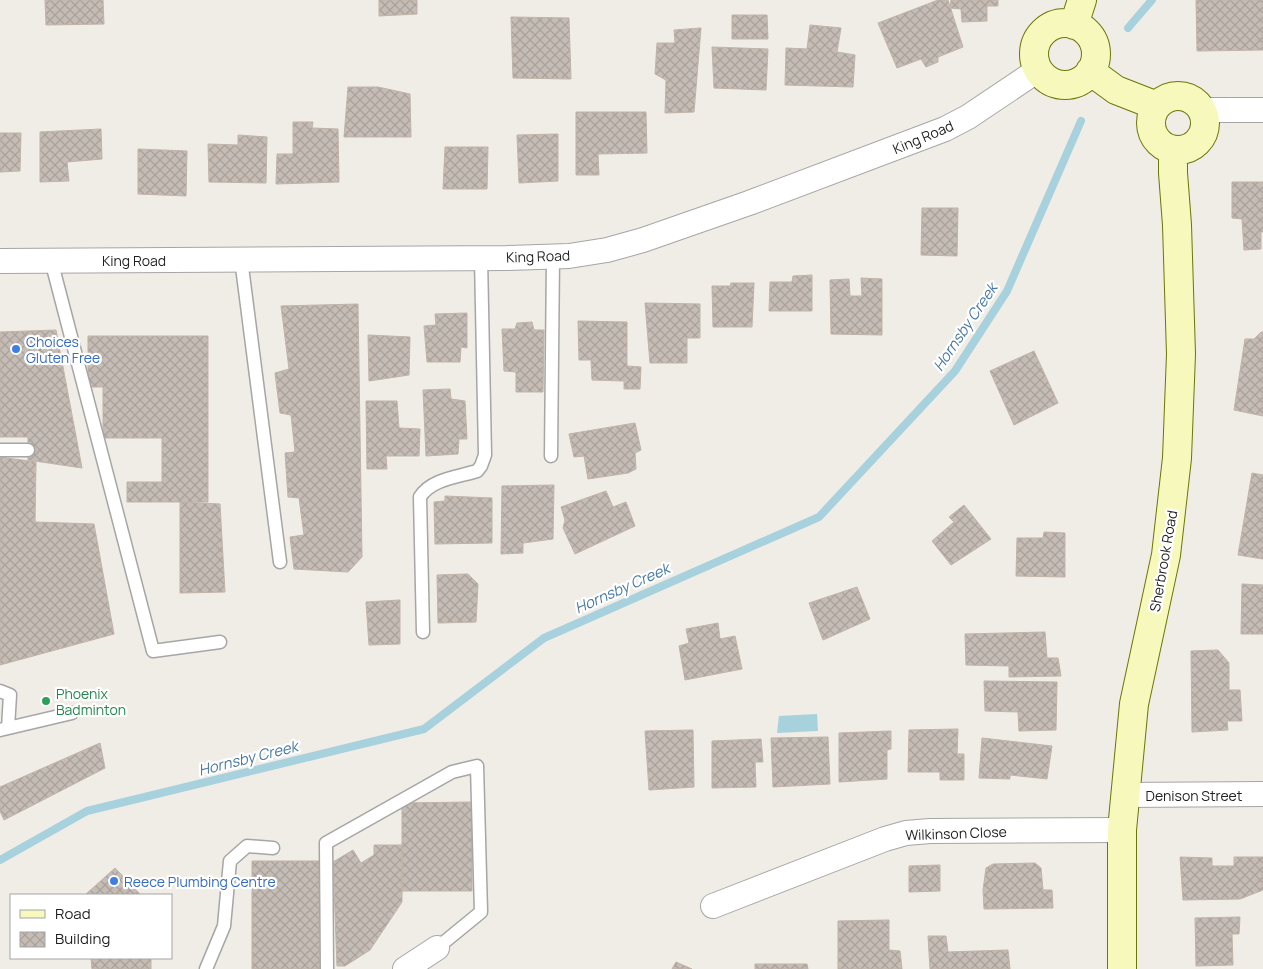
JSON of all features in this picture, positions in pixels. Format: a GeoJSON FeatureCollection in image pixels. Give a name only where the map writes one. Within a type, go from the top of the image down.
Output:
{"type":"FeatureCollection","features":[{"type":"Feature","properties":{"kind":"main road"},"geometry":{"type":"LineString","coordinates":[[1078,12],[1082,29],[1094,43],[1096,52],[1095,61],[1090,71],[1083,79],[1074,84],[1064,85],[1054,83],[1045,78],[1038,70],[1034,60],[1037,40],[1053,26],[1063,23],[1078,12]]}},
{"type":"Feature","properties":{"kind":"main road"},"geometry":{"type":"LineString","coordinates":[[1090,71],[1116,90],[1157,106]]}},
{"type":"Feature","properties":{"kind":"main road"},"geometry":{"type":"LineString","coordinates":[[1180,96],[1189,98],[1196,103],[1201,110],[1205,127],[1197,142],[1190,147],[1173,150],[1164,147],[1157,141],[1152,133],[1151,124],[1152,114],[1157,106],[1171,97],[1180,96]]}},
{"type":"Feature","properties":{"kind":"main road","name":"Sherbrook Road"},"geometry":{"type":"LineString","coordinates":[[1122,969],[1122,830],[1134,704],[1166,555],[1177,458],[1181,354],[1177,225],[1172,173],[1173,150]]}},
{"type":"Feature","properties":{"kind":"street","name":"King Road"},"geometry":{"type":"LineString","coordinates":[[0,261],[481,258],[569,256],[607,250],[643,240],[945,129],[968,117],[1038,70]]}},
{"type":"Feature","properties":{"kind":"street"},"geometry":{"type":"LineString","coordinates":[[1201,110],[1263,110]]}},
{"type":"Feature","properties":{"kind":"street","name":"Denison Street"},"geometry":{"type":"LineString","coordinates":[[1126,795],[1263,794]]}},
{"type":"Feature","properties":{"kind":"street","name":"Wilkinson Close"},"geometry":{"type":"LineString","coordinates":[[714,906],[885,839],[906,834],[930,831],[1122,830]]}},
{"type":"Feature","properties":{"kind":"street"},"geometry":{"type":"LineString","coordinates":[[405,969],[437,948]]}},
{"type":"Feature","properties":{"kind":"lane"},"geometry":{"type":"LineString","coordinates":[[551,456],[552,256]]}},
{"type":"Feature","properties":{"kind":"lane"},"geometry":{"type":"LineString","coordinates":[[424,632],[420,497],[432,484],[477,472],[485,455],[481,258]]}},
{"type":"Feature","properties":{"kind":"lane"},"geometry":{"type":"LineString","coordinates":[[241,259],[280,562]]}},
{"type":"Feature","properties":{"kind":"lane"},"geometry":{"type":"LineString","coordinates":[[51,260],[154,651],[220,642]]}},
{"type":"Feature","properties":{"kind":"lane"},"geometry":{"type":"LineString","coordinates":[[0,450],[28,450]]}},
{"type":"Feature","properties":{"kind":"lane"},"geometry":{"type":"LineString","coordinates":[[0,691],[10,695],[4,729],[72,713]]}},
{"type":"Feature","properties":{"kind":"lane"},"geometry":{"type":"LineString","coordinates":[[327,969],[326,843],[452,772],[477,766],[481,912],[437,948]]}},
{"type":"Feature","properties":{"kind":"lane"},"geometry":{"type":"LineString","coordinates":[[206,969],[224,926],[230,861],[247,846],[274,848]]}},
{"type":"Feature","properties":{"kind":"water"},"geometry":{"type":"Polygon","coordinates":[[[817,714],[818,731],[777,733],[779,716],[817,714]]]}},
{"type":"Feature","properties":{"kind":"building"},"geometry":{"type":"Polygon","coordinates":[[[45,0],[103,0],[104,24],[46,25],[45,0]]]}},
{"type":"Feature","properties":{"kind":"building"},"geometry":{"type":"Polygon","coordinates":[[[379,0],[417,0],[417,14],[379,16],[379,0]]]}},
{"type":"Feature","properties":{"kind":"building"},"geometry":{"type":"Polygon","coordinates":[[[938,0],[948,0],[963,47],[938,57],[938,62],[926,67],[921,59],[897,68],[878,23],[938,0]]]}},
{"type":"Feature","properties":{"kind":"building"},"geometry":{"type":"Polygon","coordinates":[[[951,0],[998,0],[998,6],[987,6],[987,21],[962,22],[961,9],[950,8],[951,0]]]}},
{"type":"Feature","properties":{"kind":"building"},"geometry":{"type":"Polygon","coordinates":[[[1196,0],[1263,0],[1263,50],[1197,51],[1196,0]]]}},
{"type":"Feature","properties":{"kind":"building"},"geometry":{"type":"Polygon","coordinates":[[[732,15],[767,15],[768,39],[732,39],[732,15]]]}},
{"type":"Feature","properties":{"kind":"building"},"geometry":{"type":"Polygon","coordinates":[[[511,17],[569,18],[571,79],[513,78],[511,17]]]}},
{"type":"Feature","properties":{"kind":"building"},"geometry":{"type":"Polygon","coordinates":[[[810,25],[841,28],[837,52],[855,55],[853,87],[785,85],[786,48],[807,49],[810,25]]]}},
{"type":"Feature","properties":{"kind":"building"},"geometry":{"type":"Polygon","coordinates":[[[701,28],[694,112],[665,113],[666,80],[655,74],[657,43],[675,43],[674,30],[701,28]]]}},
{"type":"Feature","properties":{"kind":"building"},"geometry":{"type":"Polygon","coordinates":[[[712,47],[768,49],[766,90],[714,88],[712,47]]]}},
{"type":"Feature","properties":{"kind":"building"},"geometry":{"type":"Polygon","coordinates":[[[348,87],[378,87],[410,94],[411,137],[344,137],[348,87]]]}},
{"type":"Feature","properties":{"kind":"building"},"geometry":{"type":"Polygon","coordinates":[[[576,112],[646,112],[647,153],[598,154],[599,175],[576,175],[576,112]]]}},
{"type":"Feature","properties":{"kind":"building"},"geometry":{"type":"Polygon","coordinates":[[[293,122],[313,122],[312,128],[338,129],[339,182],[276,184],[277,154],[293,154],[293,122]]]}},
{"type":"Feature","properties":{"kind":"building"},"geometry":{"type":"Polygon","coordinates":[[[101,129],[102,159],[67,162],[69,181],[40,182],[40,132],[101,129]]]}},
{"type":"Feature","properties":{"kind":"building"},"geometry":{"type":"Polygon","coordinates":[[[0,133],[21,133],[20,171],[0,172],[0,133]]]}},
{"type":"Feature","properties":{"kind":"building"},"geometry":{"type":"Polygon","coordinates":[[[558,134],[558,181],[519,183],[517,135],[558,134]]]}},
{"type":"Feature","properties":{"kind":"building"},"geometry":{"type":"Polygon","coordinates":[[[238,135],[267,137],[266,183],[209,182],[208,144],[238,145],[238,135]]]}},
{"type":"Feature","properties":{"kind":"building"},"geometry":{"type":"Polygon","coordinates":[[[445,147],[488,147],[487,189],[443,189],[445,147]]]}},
{"type":"Feature","properties":{"kind":"building"},"geometry":{"type":"Polygon","coordinates":[[[138,149],[187,151],[186,196],[138,194],[138,149]]]}},
{"type":"Feature","properties":{"kind":"building"},"geometry":{"type":"Polygon","coordinates":[[[1232,182],[1263,182],[1261,249],[1244,250],[1242,219],[1232,218],[1232,182]]]}},
{"type":"Feature","properties":{"kind":"building"},"geometry":{"type":"Polygon","coordinates":[[[922,208],[958,208],[957,256],[921,255],[922,208]]]}},
{"type":"Feature","properties":{"kind":"building"},"geometry":{"type":"Polygon","coordinates":[[[812,275],[812,311],[769,311],[770,282],[792,282],[793,276],[812,275]]]}},
{"type":"Feature","properties":{"kind":"building"},"geometry":{"type":"Polygon","coordinates":[[[861,278],[882,279],[882,335],[831,334],[830,280],[849,279],[850,296],[862,296],[861,278]]]}},
{"type":"Feature","properties":{"kind":"building"},"geometry":{"type":"Polygon","coordinates":[[[731,283],[754,283],[752,327],[713,327],[712,286],[730,286],[731,283]]]}},
{"type":"Feature","properties":{"kind":"building"},"geometry":{"type":"Polygon","coordinates":[[[645,303],[700,304],[700,338],[687,338],[687,363],[650,363],[645,303]]]}},
{"type":"Feature","properties":{"kind":"building"},"geometry":{"type":"Polygon","coordinates":[[[358,304],[362,557],[348,572],[294,569],[290,537],[304,535],[299,498],[288,497],[285,453],[295,452],[291,415],[280,413],[275,373],[289,369],[281,306],[358,304]]]}},
{"type":"Feature","properties":{"kind":"building"},"geometry":{"type":"Polygon","coordinates":[[[467,313],[467,348],[461,347],[460,362],[427,362],[424,326],[436,325],[435,314],[467,313]]]}},
{"type":"Feature","properties":{"kind":"building"},"geometry":{"type":"Polygon","coordinates":[[[578,321],[627,322],[627,366],[641,367],[640,389],[624,389],[624,381],[592,380],[591,360],[579,360],[578,321]]]}},
{"type":"Feature","properties":{"kind":"building"},"geometry":{"type":"Polygon","coordinates":[[[532,322],[534,330],[544,330],[543,392],[516,392],[516,372],[504,371],[502,329],[515,329],[517,323],[532,322]]]}},
{"type":"Feature","properties":{"kind":"building"},"geometry":{"type":"Polygon","coordinates":[[[56,330],[82,468],[28,460],[28,437],[0,437],[0,332],[56,330]]]}},
{"type":"Feature","properties":{"kind":"building"},"geometry":{"type":"Polygon","coordinates":[[[1263,332],[1263,416],[1234,410],[1245,339],[1254,339],[1263,332]]]}},
{"type":"Feature","properties":{"kind":"building"},"geometry":{"type":"Polygon","coordinates":[[[368,335],[410,337],[409,375],[369,381],[368,335]]]}},
{"type":"Feature","properties":{"kind":"building"},"geometry":{"type":"Polygon","coordinates":[[[88,336],[208,336],[208,502],[127,502],[127,482],[162,482],[162,438],[103,438],[103,387],[88,387],[88,336]]]}},
{"type":"Feature","properties":{"kind":"building"},"geometry":{"type":"Polygon","coordinates":[[[1034,351],[1058,403],[1014,425],[990,371],[1034,351]]]}},
{"type":"Feature","properties":{"kind":"building"},"geometry":{"type":"Polygon","coordinates":[[[450,389],[451,399],[465,401],[467,439],[459,439],[458,454],[426,456],[423,390],[450,389]]]}},
{"type":"Feature","properties":{"kind":"building"},"geometry":{"type":"Polygon","coordinates":[[[366,401],[397,401],[399,428],[420,429],[419,456],[386,456],[387,469],[367,469],[366,401]]]}},
{"type":"Feature","properties":{"kind":"building"},"geometry":{"type":"Polygon","coordinates":[[[635,423],[641,450],[635,453],[636,469],[628,473],[588,479],[584,456],[574,457],[569,434],[635,423]]]}},
{"type":"Feature","properties":{"kind":"building"},"geometry":{"type":"Polygon","coordinates":[[[0,457],[36,462],[35,522],[94,524],[114,634],[0,665],[0,457]]]}},
{"type":"Feature","properties":{"kind":"building"},"geometry":{"type":"Polygon","coordinates":[[[1252,473],[1263,475],[1263,559],[1238,555],[1252,473]]]}},
{"type":"Feature","properties":{"kind":"building"},"geometry":{"type":"Polygon","coordinates":[[[554,485],[553,539],[523,543],[523,553],[501,554],[502,486],[554,485]]]}},
{"type":"Feature","properties":{"kind":"building"},"geometry":{"type":"Polygon","coordinates":[[[606,491],[613,507],[626,502],[635,526],[575,554],[563,528],[565,520],[561,507],[606,491]]]}},
{"type":"Feature","properties":{"kind":"building"},"geometry":{"type":"Polygon","coordinates":[[[445,496],[492,498],[492,543],[435,544],[434,502],[445,501],[445,496]]]}},
{"type":"Feature","properties":{"kind":"building"},"geometry":{"type":"Polygon","coordinates":[[[180,502],[220,504],[225,592],[180,593],[180,502]]]}},
{"type":"Feature","properties":{"kind":"building"},"geometry":{"type":"Polygon","coordinates":[[[964,505],[991,539],[951,565],[932,541],[954,522],[949,517],[964,505]]]}},
{"type":"Feature","properties":{"kind":"building"},"geometry":{"type":"Polygon","coordinates":[[[1044,532],[1065,533],[1065,577],[1016,576],[1017,538],[1043,538],[1044,532]]]}},
{"type":"Feature","properties":{"kind":"building"},"geometry":{"type":"Polygon","coordinates":[[[468,574],[478,584],[476,622],[438,623],[437,575],[468,574]]]}},
{"type":"Feature","properties":{"kind":"building"},"geometry":{"type":"Polygon","coordinates":[[[1242,584],[1263,585],[1263,634],[1241,634],[1242,584]]]}},
{"type":"Feature","properties":{"kind":"building"},"geometry":{"type":"Polygon","coordinates":[[[857,587],[870,619],[823,640],[809,603],[857,587]]]}},
{"type":"Feature","properties":{"kind":"building"},"geometry":{"type":"Polygon","coordinates":[[[400,600],[400,644],[369,645],[366,602],[400,600]]]}},
{"type":"Feature","properties":{"kind":"building"},"geometry":{"type":"Polygon","coordinates":[[[718,623],[720,639],[735,636],[742,669],[685,680],[679,646],[689,643],[686,629],[718,623]]]}},
{"type":"Feature","properties":{"kind":"building"},"geometry":{"type":"Polygon","coordinates":[[[1045,632],[1047,658],[1058,658],[1061,676],[1009,677],[1009,666],[966,665],[965,634],[1045,632]]]}},
{"type":"Feature","properties":{"kind":"building"},"geometry":{"type":"Polygon","coordinates":[[[1218,650],[1229,663],[1229,690],[1240,690],[1242,721],[1227,721],[1228,730],[1192,732],[1191,651],[1218,650]]]}},
{"type":"Feature","properties":{"kind":"building"},"geometry":{"type":"Polygon","coordinates":[[[984,681],[1057,682],[1056,730],[1019,731],[1018,712],[985,711],[984,681]]]}},
{"type":"Feature","properties":{"kind":"building"},"geometry":{"type":"Polygon","coordinates":[[[958,729],[957,754],[964,754],[964,780],[940,780],[940,772],[908,772],[909,730],[958,729]]]}},
{"type":"Feature","properties":{"kind":"building"},"geometry":{"type":"Polygon","coordinates":[[[693,730],[694,787],[649,790],[645,731],[693,730]]]}},
{"type":"Feature","properties":{"kind":"building"},"geometry":{"type":"Polygon","coordinates":[[[891,731],[891,749],[887,750],[887,779],[839,782],[839,733],[891,731]]]}},
{"type":"Feature","properties":{"kind":"building"},"geometry":{"type":"Polygon","coordinates":[[[828,737],[830,784],[773,787],[771,738],[828,737]]]}},
{"type":"Feature","properties":{"kind":"building"},"geometry":{"type":"Polygon","coordinates":[[[982,738],[1052,746],[1047,779],[1010,775],[1010,779],[979,778],[982,738]]]}},
{"type":"Feature","properties":{"kind":"building"},"geometry":{"type":"Polygon","coordinates":[[[761,739],[763,762],[755,762],[756,787],[712,788],[712,741],[761,739]]]}},
{"type":"Feature","properties":{"kind":"building"},"geometry":{"type":"Polygon","coordinates":[[[100,743],[105,768],[4,820],[0,811],[0,787],[100,743]]]}},
{"type":"Feature","properties":{"kind":"building"},"geometry":{"type":"Polygon","coordinates":[[[472,802],[472,891],[402,891],[402,803],[472,802]]]}},
{"type":"Feature","properties":{"kind":"building"},"geometry":{"type":"Polygon","coordinates":[[[374,845],[402,845],[402,902],[370,950],[345,966],[337,966],[333,862],[353,850],[361,863],[374,855],[374,845]]]}},
{"type":"Feature","properties":{"kind":"building"},"geometry":{"type":"Polygon","coordinates":[[[1180,857],[1212,858],[1212,866],[1234,866],[1234,857],[1263,857],[1263,890],[1240,899],[1183,900],[1180,857]]]}},
{"type":"Feature","properties":{"kind":"building"},"geometry":{"type":"Polygon","coordinates":[[[252,861],[319,861],[320,969],[252,969],[252,861]]]}},
{"type":"Feature","properties":{"kind":"building"},"geometry":{"type":"Polygon","coordinates":[[[1035,863],[1041,868],[1043,890],[1052,890],[1053,908],[984,909],[983,890],[986,868],[993,864],[1035,863]]]}},
{"type":"Feature","properties":{"kind":"building"},"geometry":{"type":"Polygon","coordinates":[[[940,865],[940,891],[909,892],[909,866],[940,865]]]}},
{"type":"Feature","properties":{"kind":"building","name":"Reece Plumbing Centre"},"geometry":{"type":"Polygon","coordinates":[[[115,868],[140,894],[86,894],[115,868]]]}},
{"type":"Feature","properties":{"kind":"building"},"geometry":{"type":"Polygon","coordinates":[[[1240,917],[1239,934],[1232,934],[1233,965],[1196,966],[1195,918],[1240,917]]]}},
{"type":"Feature","properties":{"kind":"building"},"geometry":{"type":"Polygon","coordinates":[[[889,920],[889,950],[900,951],[902,969],[838,969],[838,921],[889,920]]]}},
{"type":"Feature","properties":{"kind":"building"},"geometry":{"type":"Polygon","coordinates":[[[928,936],[946,936],[948,952],[1008,950],[1010,969],[930,969],[928,936]]]}},
{"type":"Feature","properties":{"kind":"building"},"geometry":{"type":"Polygon","coordinates":[[[91,959],[151,959],[151,969],[92,969],[91,959]]]}},
{"type":"Feature","properties":{"kind":"building"},"geometry":{"type":"Polygon","coordinates":[[[676,962],[692,969],[672,969],[676,962]]]}},
{"type":"Feature","properties":{"kind":"building"},"geometry":{"type":"Polygon","coordinates":[[[755,964],[807,964],[808,969],[755,969],[755,964]]]}},
{"type":"Feature","properties":{"kind":"waterway"},"geometry":{"type":"LineString","coordinates":[[1128,28],[1152,0]]}},
{"type":"Feature","properties":{"kind":"waterway","name":"Hornsby Creek"},"geometry":{"type":"LineString","coordinates":[[0,860],[87,811],[424,729],[544,638],[819,517],[955,371],[1007,291],[1081,121]]}},
{"type":"Feature","properties":{"kind":"place","name":"Choices Gluten Free"},"geometry":{"type":"Point","coordinates":[16,349]}},
{"type":"Feature","properties":{"kind":"place","name":"Phoenix Badminton"},"geometry":{"type":"Point","coordinates":[46,701]}},
{"type":"Feature","properties":{"kind":"place","name":"Reece Plumbing Centre"},"geometry":{"type":"Point","coordinates":[114,881]}}]}
